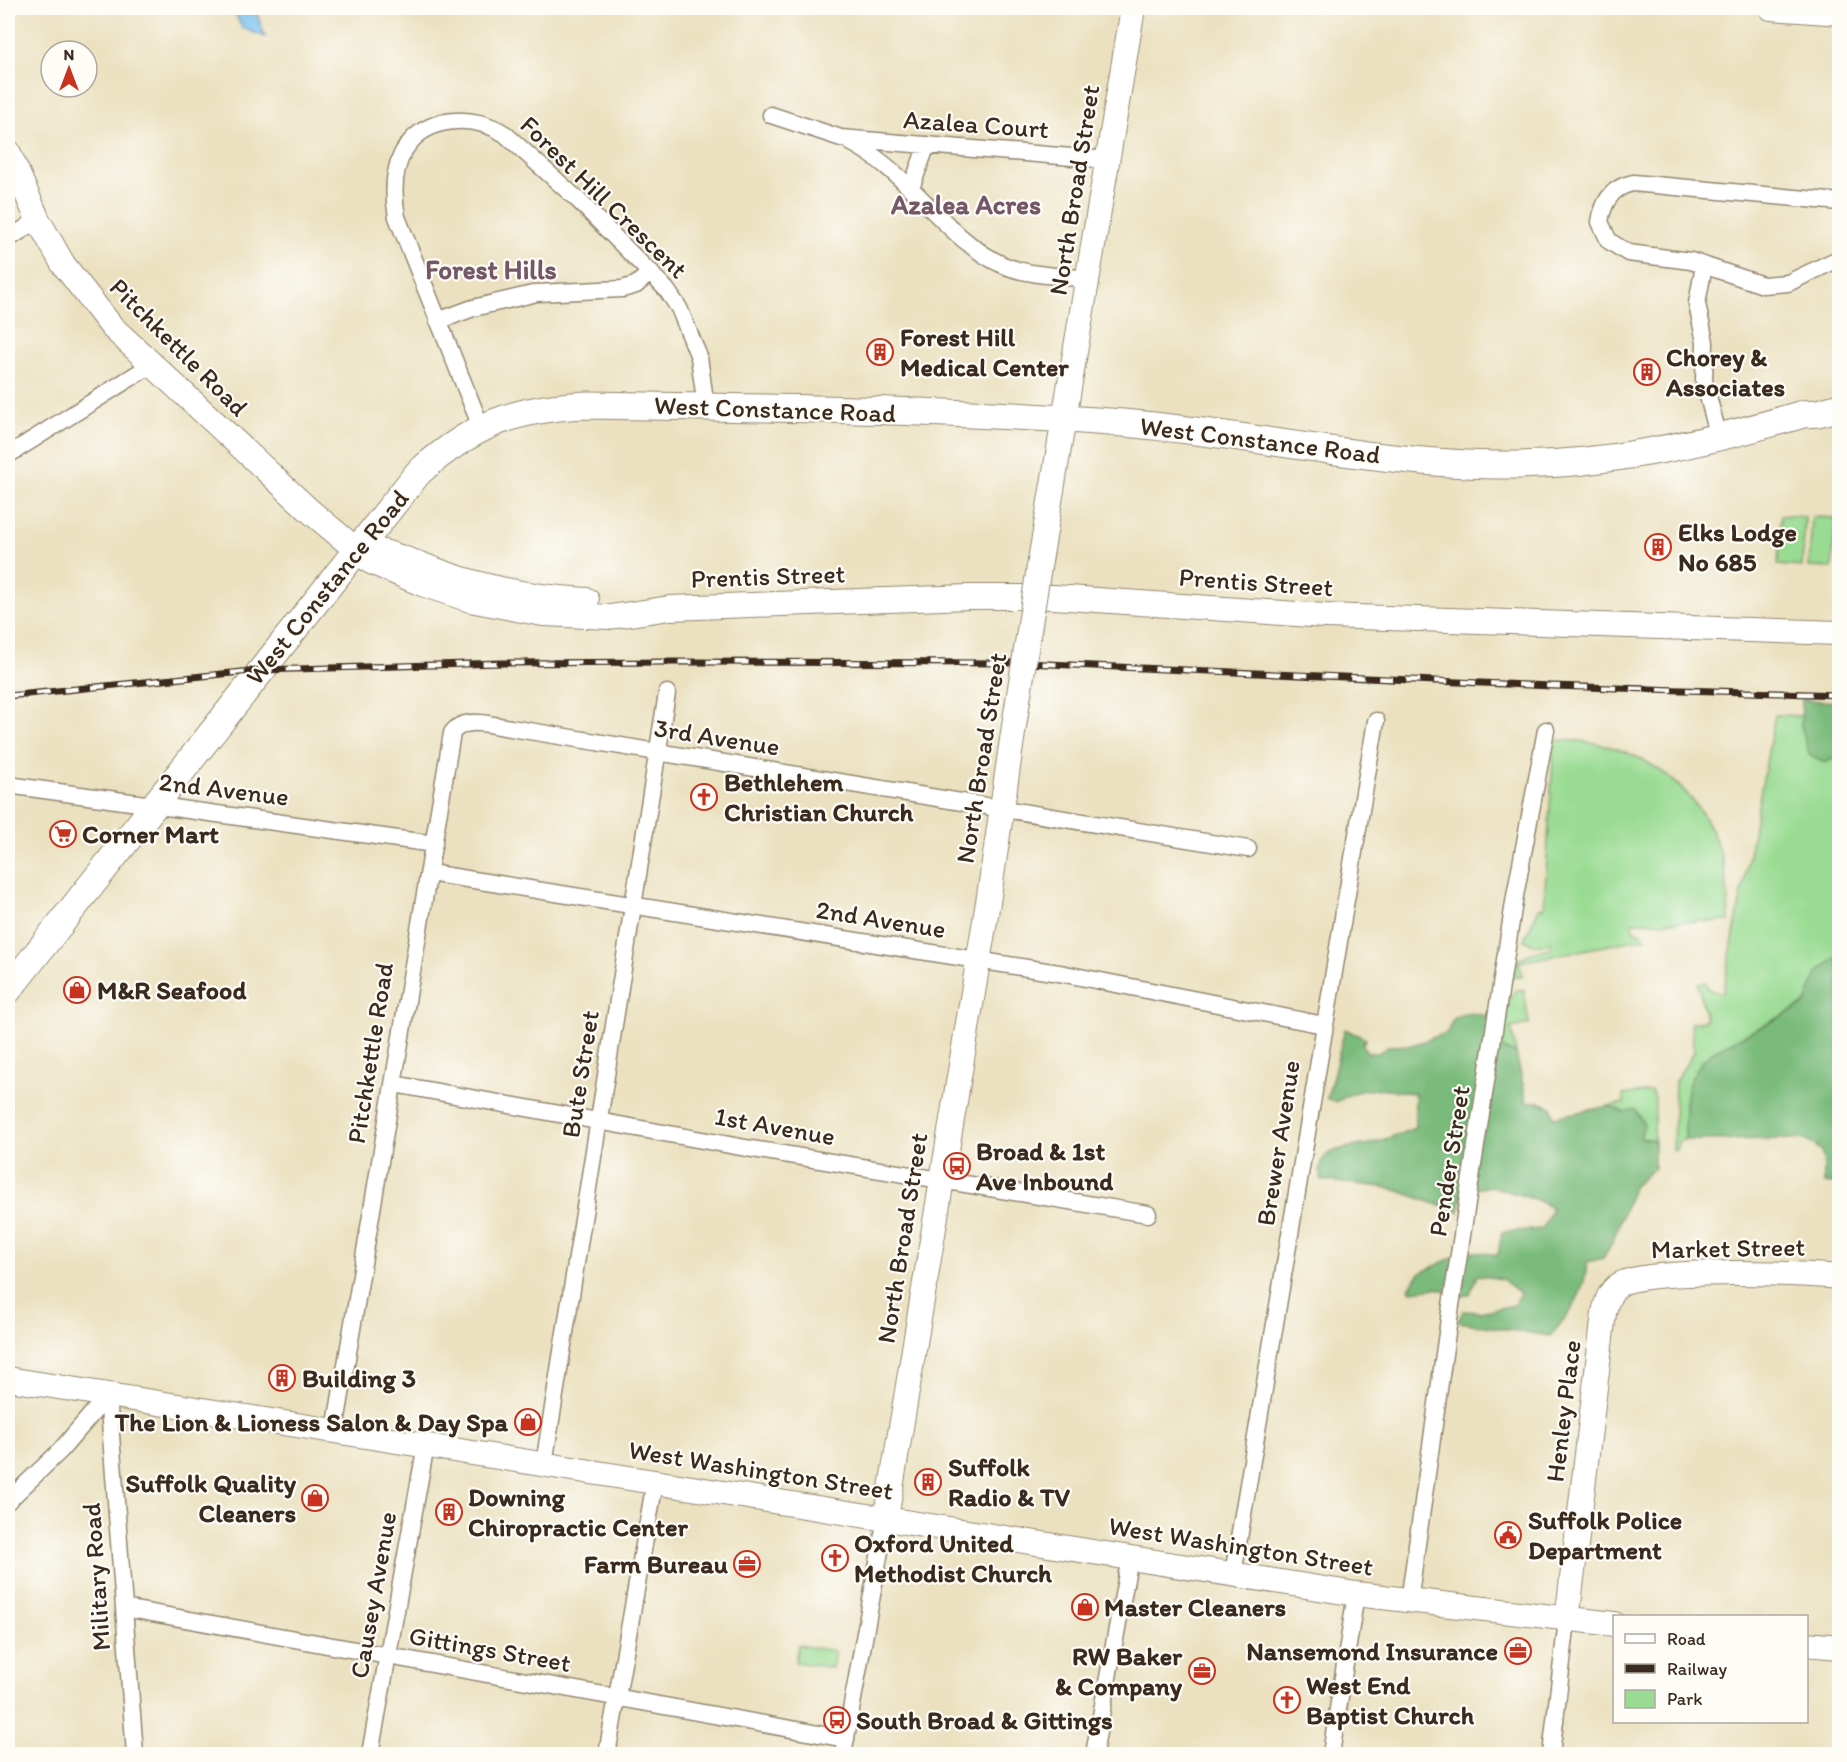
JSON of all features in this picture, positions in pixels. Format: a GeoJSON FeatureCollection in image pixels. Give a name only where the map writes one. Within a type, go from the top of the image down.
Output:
{"type":"FeatureCollection","features":[{"type":"Feature","properties":{"kind":"main road","name":"West Constance Road"},"geometry":{"type":"LineString","coordinates":[[1803,414],[1815,400],[1839,390]]}},
{"type":"Feature","properties":{"kind":"main road","name":"West Constance Road"},"geometry":{"type":"LineString","coordinates":[[8,990],[154,806],[347,541],[441,453],[481,427],[531,410],[560,405],[706,407],[1066,419],[1152,426],[1318,447],[1492,465],[1597,460],[1719,438],[1803,414],[1818,414],[1839,407]]}},
{"type":"Feature","properties":{"kind":"street","name":"North Broad Street"},"geometry":{"type":"LineString","coordinates":[[886,1518],[978,960],[1039,567],[1066,419],[1133,8]]}},
{"type":"Feature","properties":{"kind":"street"},"geometry":{"type":"LineString","coordinates":[[1771,8],[1839,11]]}},
{"type":"Feature","properties":{"kind":"street","name":"Azalea Court"},"geometry":{"type":"LineString","coordinates":[[771,115],[841,138],[883,162],[987,257],[1023,272],[1089,279]]}},
{"type":"Feature","properties":{"kind":"street","name":"Forest Hill Crescent"},"geometry":{"type":"LineString","coordinates":[[481,427],[397,217],[394,200],[394,182],[405,149],[418,135],[443,123],[477,121],[505,134],[543,166],[651,272],[679,308],[691,333],[704,382],[706,407]]}},
{"type":"Feature","properties":{"kind":"street","name":"Azalea Court"},"geometry":{"type":"LineString","coordinates":[[841,138],[1108,160]]}},
{"type":"Feature","properties":{"kind":"street"},"geometry":{"type":"LineString","coordinates":[[911,188],[927,145]]}},
{"type":"Feature","properties":{"kind":"street","name":"Pitchkettle Road"},"geometry":{"type":"LineString","coordinates":[[8,151],[38,220],[84,294],[112,327],[151,365],[347,541]]}},
{"type":"Feature","properties":{"kind":"street"},"geometry":{"type":"LineString","coordinates":[[1839,202],[1633,183],[1614,190],[1606,200],[1600,222],[1609,241],[1619,249],[1704,265],[1750,282],[1777,285],[1839,258]]}},
{"type":"Feature","properties":{"kind":"street"},"geometry":{"type":"LineString","coordinates":[[8,239],[38,220]]}},
{"type":"Feature","properties":{"kind":"street"},"geometry":{"type":"LineString","coordinates":[[1704,265],[1697,304],[1705,342],[1704,381],[1719,438]]}},
{"type":"Feature","properties":{"kind":"street"},"geometry":{"type":"LineString","coordinates":[[438,321],[492,303],[537,293],[622,289],[636,285],[651,272]]}},
{"type":"Feature","properties":{"kind":"street"},"geometry":{"type":"LineString","coordinates":[[8,454],[151,365]]}},
{"type":"Feature","properties":{"kind":"street","name":"Prentis Street"},"geometry":{"type":"LineString","coordinates":[[347,541],[370,562],[422,584],[470,600],[517,610],[566,616],[610,617],[670,608],[969,597],[1054,597],[1325,616],[1839,633]]}},
{"type":"Feature","properties":{"kind":"street","name":"Bute Street"},"geometry":{"type":"LineString","coordinates":[[544,1464],[667,693]]}},
{"type":"Feature","properties":{"kind":"street","name":"Brewer Avenue"},"geometry":{"type":"LineString","coordinates":[[1233,1574],[1376,721]]}},
{"type":"Feature","properties":{"kind":"street","name":"Pitchkettle Road"},"geometry":{"type":"LineString","coordinates":[[335,1430],[452,733],[463,723],[498,727]]}},
{"type":"Feature","properties":{"kind":"street","name":"3rd Avenue"},"geometry":{"type":"LineString","coordinates":[[498,727],[1248,849]]}},
{"type":"Feature","properties":{"kind":"street","name":"Pender Street"},"geometry":{"type":"LineString","coordinates":[[1409,1601],[1450,1312],[1515,896],[1546,730]]}},
{"type":"Feature","properties":{"kind":"street","name":"2nd Avenue"},"geometry":{"type":"LineString","coordinates":[[8,785],[434,844]]}},
{"type":"Feature","properties":{"kind":"street","name":"2nd Avenue"},"geometry":{"type":"LineString","coordinates":[[429,873],[1065,974],[1324,1025]]}},
{"type":"Feature","properties":{"kind":"street","name":"1st Avenue"},"geometry":{"type":"LineString","coordinates":[[394,1084],[940,1180],[1148,1214]]}},
{"type":"Feature","properties":{"kind":"street","name":"Market Street"},"geometry":{"type":"LineString","coordinates":[[1618,1285],[1641,1278],[1754,1273],[1839,1277]]}},
{"type":"Feature","properties":{"kind":"street","name":"Henley Place"},"geometry":{"type":"LineString","coordinates":[[1567,1620],[1604,1313],[1611,1293],[1618,1285]]}},
{"type":"Feature","properties":{"kind":"street","name":"West Washington Street"},"geometry":{"type":"LineString","coordinates":[[8,1379],[1356,1594],[1613,1624]]}},
{"type":"Feature","properties":{"kind":"street"},"geometry":{"type":"LineString","coordinates":[[8,1501],[60,1451],[108,1395]]}},
{"type":"Feature","properties":{"kind":"street","name":"Military Road"},"geometry":{"type":"LineString","coordinates":[[108,1395],[135,1755]]}},
{"type":"Feature","properties":{"kind":"street","name":"Causey Avenue"},"geometry":{"type":"LineString","coordinates":[[370,1755],[426,1445]]}},
{"type":"Feature","properties":{"kind":"street"},"geometry":{"type":"LineString","coordinates":[[607,1755],[655,1482]]}},
{"type":"Feature","properties":{"kind":"street"},"geometry":{"type":"LineString","coordinates":[[845,1747],[886,1518]]}},
{"type":"Feature","properties":{"kind":"street"},"geometry":{"type":"LineString","coordinates":[[1094,1755],[1130,1557]]}},
{"type":"Feature","properties":{"kind":"street"},"geometry":{"type":"LineString","coordinates":[[1331,1755],[1356,1594]]}},
{"type":"Feature","properties":{"kind":"street","name":"Gittings Street"},"geometry":{"type":"LineString","coordinates":[[124,1608],[617,1698],[845,1747]]}},
{"type":"Feature","properties":{"kind":"street"},"geometry":{"type":"LineString","coordinates":[[1551,1755],[1567,1620]]}},
{"type":"Feature","properties":{"kind":"street"},"geometry":{"type":"LineString","coordinates":[[1808,1644],[1839,1647]]}},
{"type":"Feature","properties":{"kind":"green space"},"geometry":{"type":"Polygon","coordinates":[[[1781,515],[1805,517],[1802,567],[1778,565],[1781,515]]]}},
{"type":"Feature","properties":{"kind":"green space"},"geometry":{"type":"Polygon","coordinates":[[[1812,517],[1836,518],[1832,568],[1809,567],[1812,517]]]}},
{"type":"Feature","properties":{"kind":"green space"},"geometry":{"type":"Polygon","coordinates":[[[1802,700],[1839,702],[1839,756],[1825,763],[1809,754],[1801,726],[1802,700]]]}},
{"type":"Feature","properties":{"kind":"green space"},"geometry":{"type":"Polygon","coordinates":[[[1775,715],[1839,717],[1839,986],[1712,1052],[1685,1103],[1685,1140],[1679,1141],[1676,1150],[1673,1150],[1675,1081],[1694,1052],[1691,1023],[1706,1020],[1698,983],[1705,982],[1709,989],[1723,993],[1775,715]]]}},
{"type":"Feature","properties":{"kind":"green space"},"geometry":{"type":"Polygon","coordinates":[[[1554,740],[1582,741],[1608,746],[1633,755],[1656,768],[1677,784],[1695,804],[1709,827],[1720,853],[1726,878],[1729,921],[1632,922],[1635,932],[1641,932],[1646,938],[1519,962],[1522,977],[1514,977],[1516,964],[1520,959],[1531,953],[1551,948],[1550,943],[1535,945],[1524,940],[1539,908],[1544,907],[1554,740]]]}},
{"type":"Feature","properties":{"kind":"green space"},"geometry":{"type":"Polygon","coordinates":[[[1839,955],[1839,1180],[1835,1184],[1824,1183],[1820,1150],[1802,1139],[1685,1140],[1686,1092],[1694,1072],[1712,1052],[1806,1004],[1817,973],[1839,955]]]}},
{"type":"Feature","properties":{"kind":"green space"},"geometry":{"type":"Polygon","coordinates":[[[1517,990],[1524,990],[1529,1024],[1511,1028],[1516,1053],[1502,1049],[1509,998],[1517,990]]]}},
{"type":"Feature","properties":{"kind":"green space"},"geometry":{"type":"Polygon","coordinates":[[[1469,1013],[1493,1017],[1489,1045],[1516,1053],[1527,1103],[1536,1101],[1552,1107],[1554,1117],[1609,1106],[1624,1112],[1635,1109],[1644,1124],[1640,1138],[1654,1140],[1654,1168],[1633,1187],[1612,1243],[1603,1258],[1587,1262],[1586,1273],[1576,1302],[1550,1336],[1458,1322],[1463,1311],[1480,1312],[1514,1305],[1520,1293],[1502,1279],[1477,1275],[1470,1294],[1462,1296],[1437,1288],[1411,1291],[1409,1288],[1420,1273],[1466,1251],[1498,1255],[1502,1232],[1542,1229],[1552,1208],[1537,1200],[1491,1186],[1464,1191],[1459,1212],[1390,1188],[1321,1180],[1322,1161],[1334,1151],[1381,1141],[1415,1128],[1415,1094],[1374,1089],[1355,1092],[1337,1102],[1327,1099],[1345,1029],[1366,1039],[1362,1045],[1368,1053],[1379,1053],[1387,1046],[1412,1045],[1447,1033],[1454,1017],[1469,1013]]]}},
{"type":"Feature","properties":{"kind":"green space"},"geometry":{"type":"Polygon","coordinates":[[[1651,1091],[1655,1099],[1654,1140],[1640,1139],[1624,1112],[1609,1106],[1624,1103],[1623,1095],[1651,1091]]]}},
{"type":"Feature","properties":{"kind":"green space"},"geometry":{"type":"Polygon","coordinates":[[[798,1645],[835,1651],[832,1668],[795,1662],[798,1645]]]}},
{"type":"Feature","properties":{"kind":"water"},"geometry":{"type":"Polygon","coordinates":[[[233,8],[255,8],[265,37],[242,28],[233,8]]]}},
{"type":"Feature","properties":{"kind":"railway"},"geometry":{"type":"LineString","coordinates":[[8,696],[261,670],[502,663],[675,662],[1025,663],[1552,686],[1840,695]]}},
{"type":"Feature","properties":{"kind":"place","name":"Forest Hill Medical Center"},"geometry":{"type":"Point","coordinates":[880,352]}},
{"type":"Feature","properties":{"kind":"place","name":"Chorey & Associates"},"geometry":{"type":"Point","coordinates":[1647,372]}},
{"type":"Feature","properties":{"kind":"place","name":"Elks Lodge No 685"},"geometry":{"type":"Point","coordinates":[1658,547]}},
{"type":"Feature","properties":{"kind":"place","name":"Bethlehem Christian Church"},"geometry":{"type":"Point","coordinates":[704,797]}},
{"type":"Feature","properties":{"kind":"place","name":"Corner Mart"},"geometry":{"type":"Point","coordinates":[63,834]}},
{"type":"Feature","properties":{"kind":"place","name":"M&R Seafood"},"geometry":{"type":"Point","coordinates":[77,990]}},
{"type":"Feature","properties":{"kind":"place","name":"Broad & 1st Ave Inbound"},"geometry":{"type":"Point","coordinates":[957,1166]}},
{"type":"Feature","properties":{"kind":"place","name":"Building 3"},"geometry":{"type":"Point","coordinates":[282,1378]}},
{"type":"Feature","properties":{"kind":"place","name":"The Lion & Lioness Salon & Day Spa"},"geometry":{"type":"Point","coordinates":[528,1422]}},
{"type":"Feature","properties":{"kind":"place","name":"Suffolk Radio & TV"},"geometry":{"type":"Point","coordinates":[928,1482]}},
{"type":"Feature","properties":{"kind":"place","name":"Suffolk Quality Cleaners"},"geometry":{"type":"Point","coordinates":[315,1498]}},
{"type":"Feature","properties":{"kind":"place","name":"Downing Chiropractic Center"},"geometry":{"type":"Point","coordinates":[449,1512]}},
{"type":"Feature","properties":{"kind":"place","name":"Suffolk Police Department"},"geometry":{"type":"Point","coordinates":[1508,1535]}},
{"type":"Feature","properties":{"kind":"place","name":"Oxford United Methodist Church"},"geometry":{"type":"Point","coordinates":[835,1558]}},
{"type":"Feature","properties":{"kind":"place","name":"Farm Bureau"},"geometry":{"type":"Point","coordinates":[747,1564]}},
{"type":"Feature","properties":{"kind":"place","name":"Master Cleaners"},"geometry":{"type":"Point","coordinates":[1085,1607]}},
{"type":"Feature","properties":{"kind":"place","name":"Nansemond Insurance"},"geometry":{"type":"Point","coordinates":[1518,1651]}},
{"type":"Feature","properties":{"kind":"place","name":"RW Baker & Company"},"geometry":{"type":"Point","coordinates":[1202,1671]}},
{"type":"Feature","properties":{"kind":"place","name":"West End Baptist Church"},"geometry":{"type":"Point","coordinates":[1287,1700]}},
{"type":"Feature","properties":{"kind":"place","name":"South Broad & Gittings"},"geometry":{"type":"Point","coordinates":[837,1720]}},
{"type":"Feature","properties":{"kind":"district","name":"Azalea Acres"},"geometry":{"type":"Point","coordinates":[966,204]}},
{"type":"Feature","properties":{"kind":"district","name":"Forest Hills"},"geometry":{"type":"Point","coordinates":[491,269]}}]}
